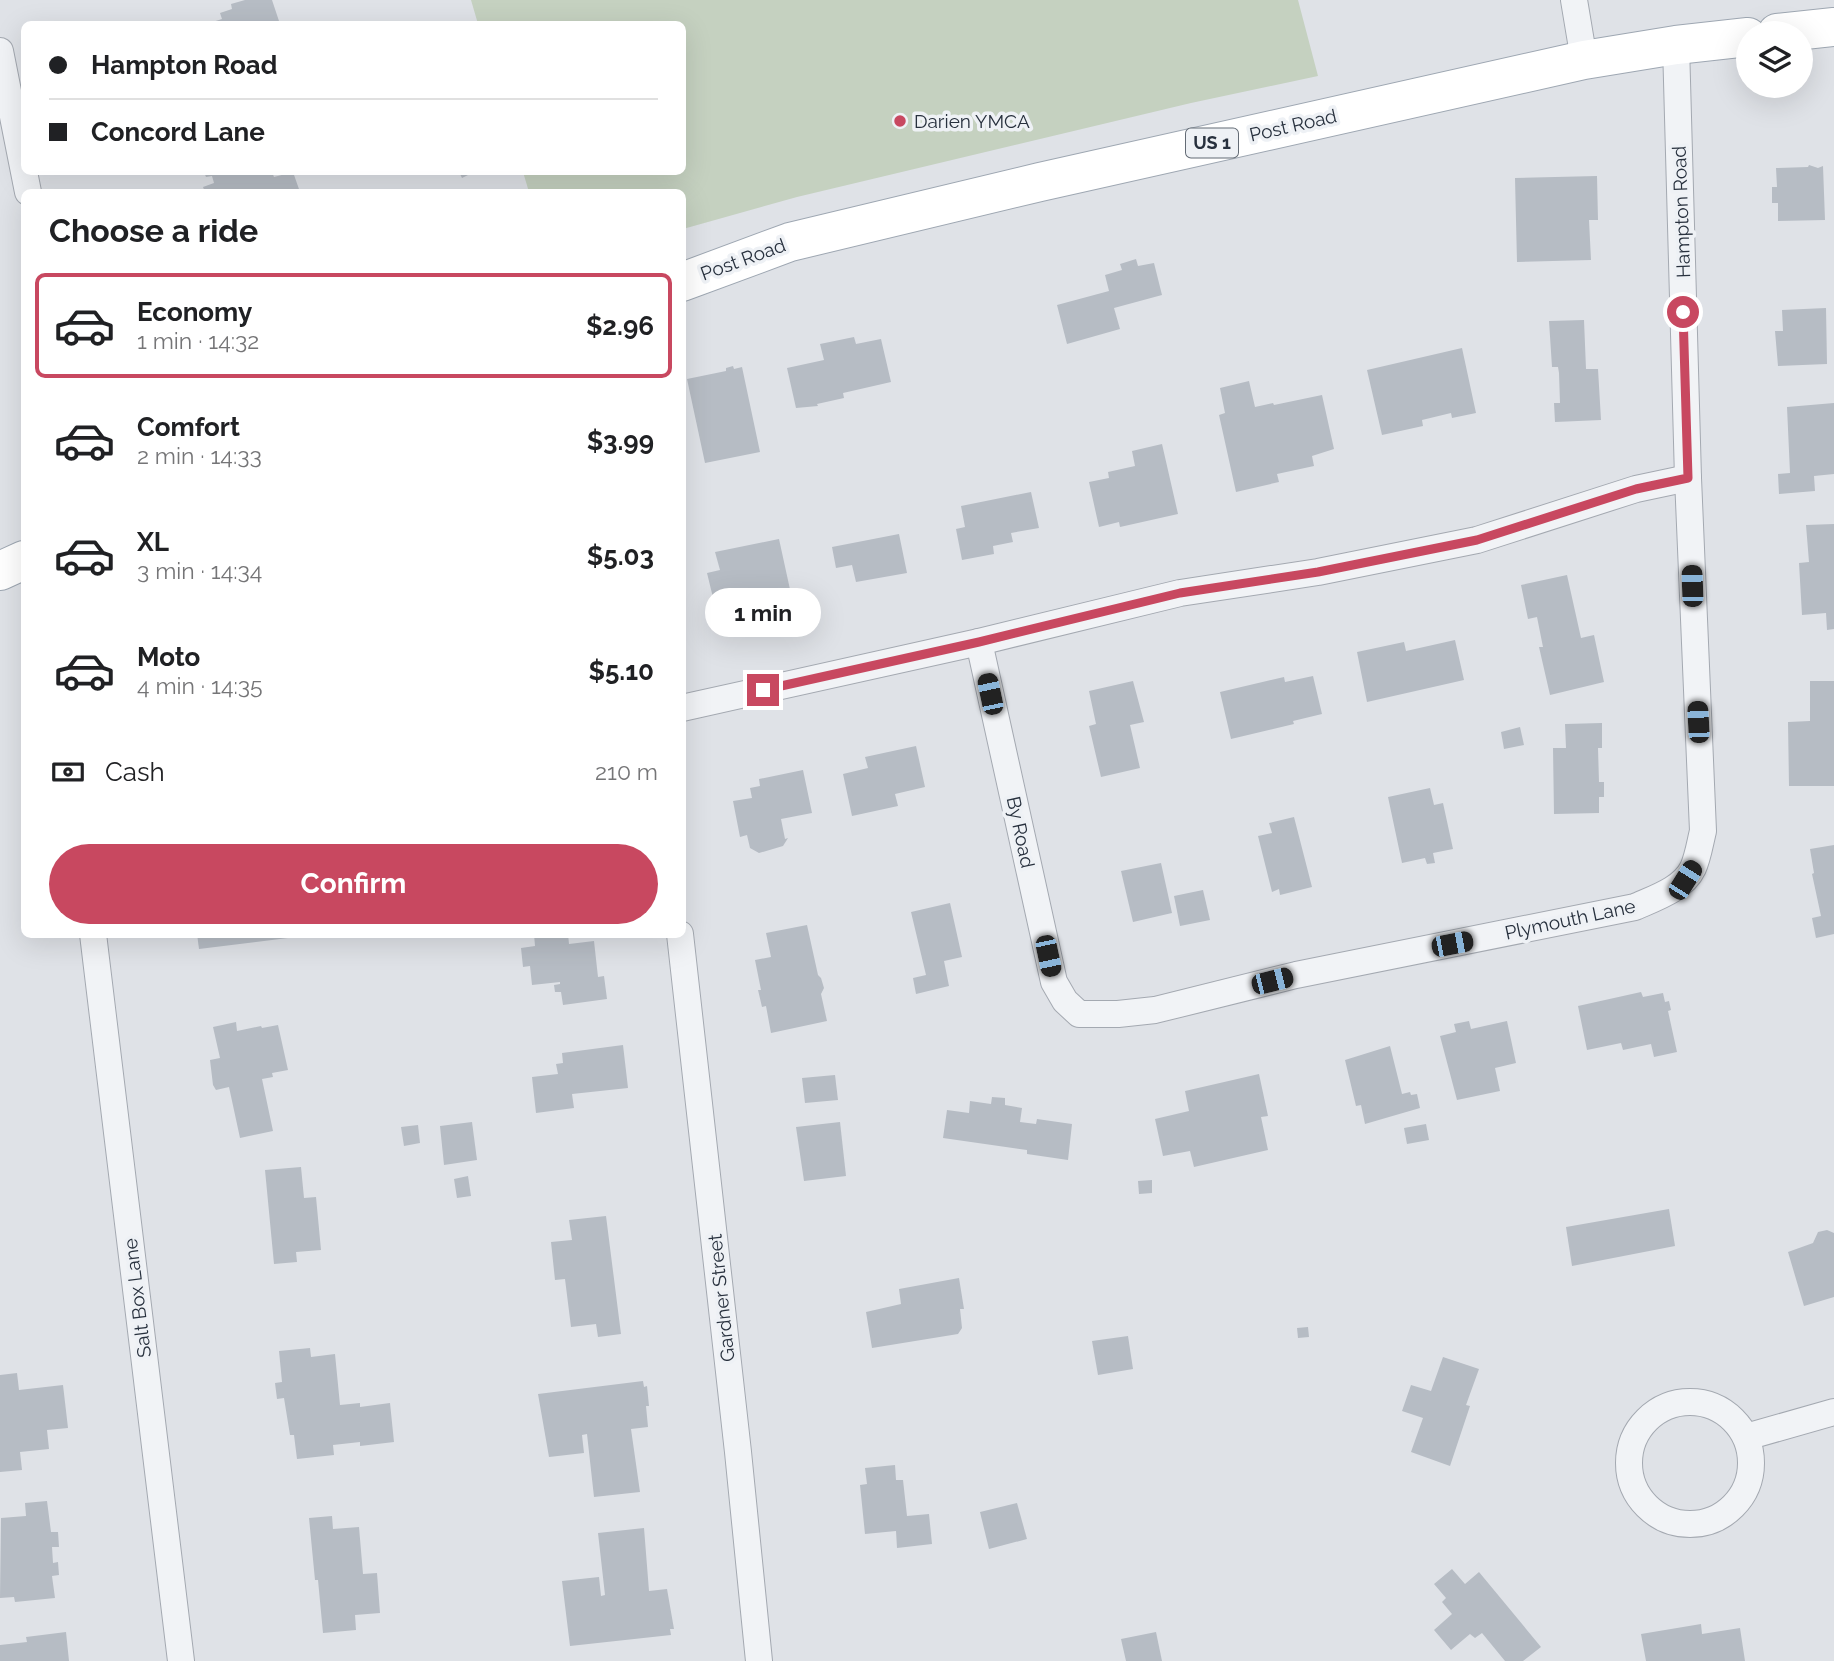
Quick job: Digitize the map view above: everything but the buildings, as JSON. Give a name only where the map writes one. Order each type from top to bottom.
[{"type":"main road","points":[[1813,29],[1834,27]]},
{"type":"main road","name":"Post Road","points":[[686,281],[790,242],[1053,179],[1584,60],[1736,38]]},
{"type":"main road","points":[[0,571],[21,561]]},
{"type":"street","points":[[1574,0],[1584,60]]},
{"type":"street","name":"Hampton Road","points":[[1676,45],[1688,478],[1703,831],[1694,867],[1685,880]]},
{"type":"street","points":[[0,51],[21,157]]},
{"type":"street","points":[[686,707],[979,642],[1180,593],[1318,572],[1477,540],[1636,489],[1688,478]]},
{"type":"street","name":"By Road","points":[[979,642],[1054,982],[1065,1001],[1079,1014]]},
{"type":"street","name":"Plymouth Lane","points":[[1079,1014],[1155,1010],[1296,975],[1634,907],[1664,894],[1685,880]]},
{"type":"street","name":"Salt Box Lane","points":[[93,938],[181,1661]]},
{"type":"street","name":"Gardner Street","points":[[680,938],[758,1661]]},
{"type":"street","points":[[1696,1401],[1716,1407],[1734,1419],[1746,1437],[1752,1457],[1750,1479],[1741,1498],[1716,1518],[1684,1524],[1664,1519],[1646,1506],[1634,1489],[1628,1468],[1630,1447],[1639,1427],[1655,1412],[1675,1403],[1696,1401]]},
{"type":"street","points":[[1746,1437],[1834,1412]]},
{"type":"green space","name":"Darien YMCA","points":[[471,0],[1298,0],[1318,76],[1191,103],[797,197],[686,228],[686,189],[528,189],[524,175],[686,175],[686,21],[477,21]]},
{"type":"place","name":"Darien YMCA","points":[[900,121]]},
{"type":"route","points":[[763,690],[979,642],[1180,593],[1318,572],[1477,540],[1636,489],[1688,478],[1683,312]]}]
